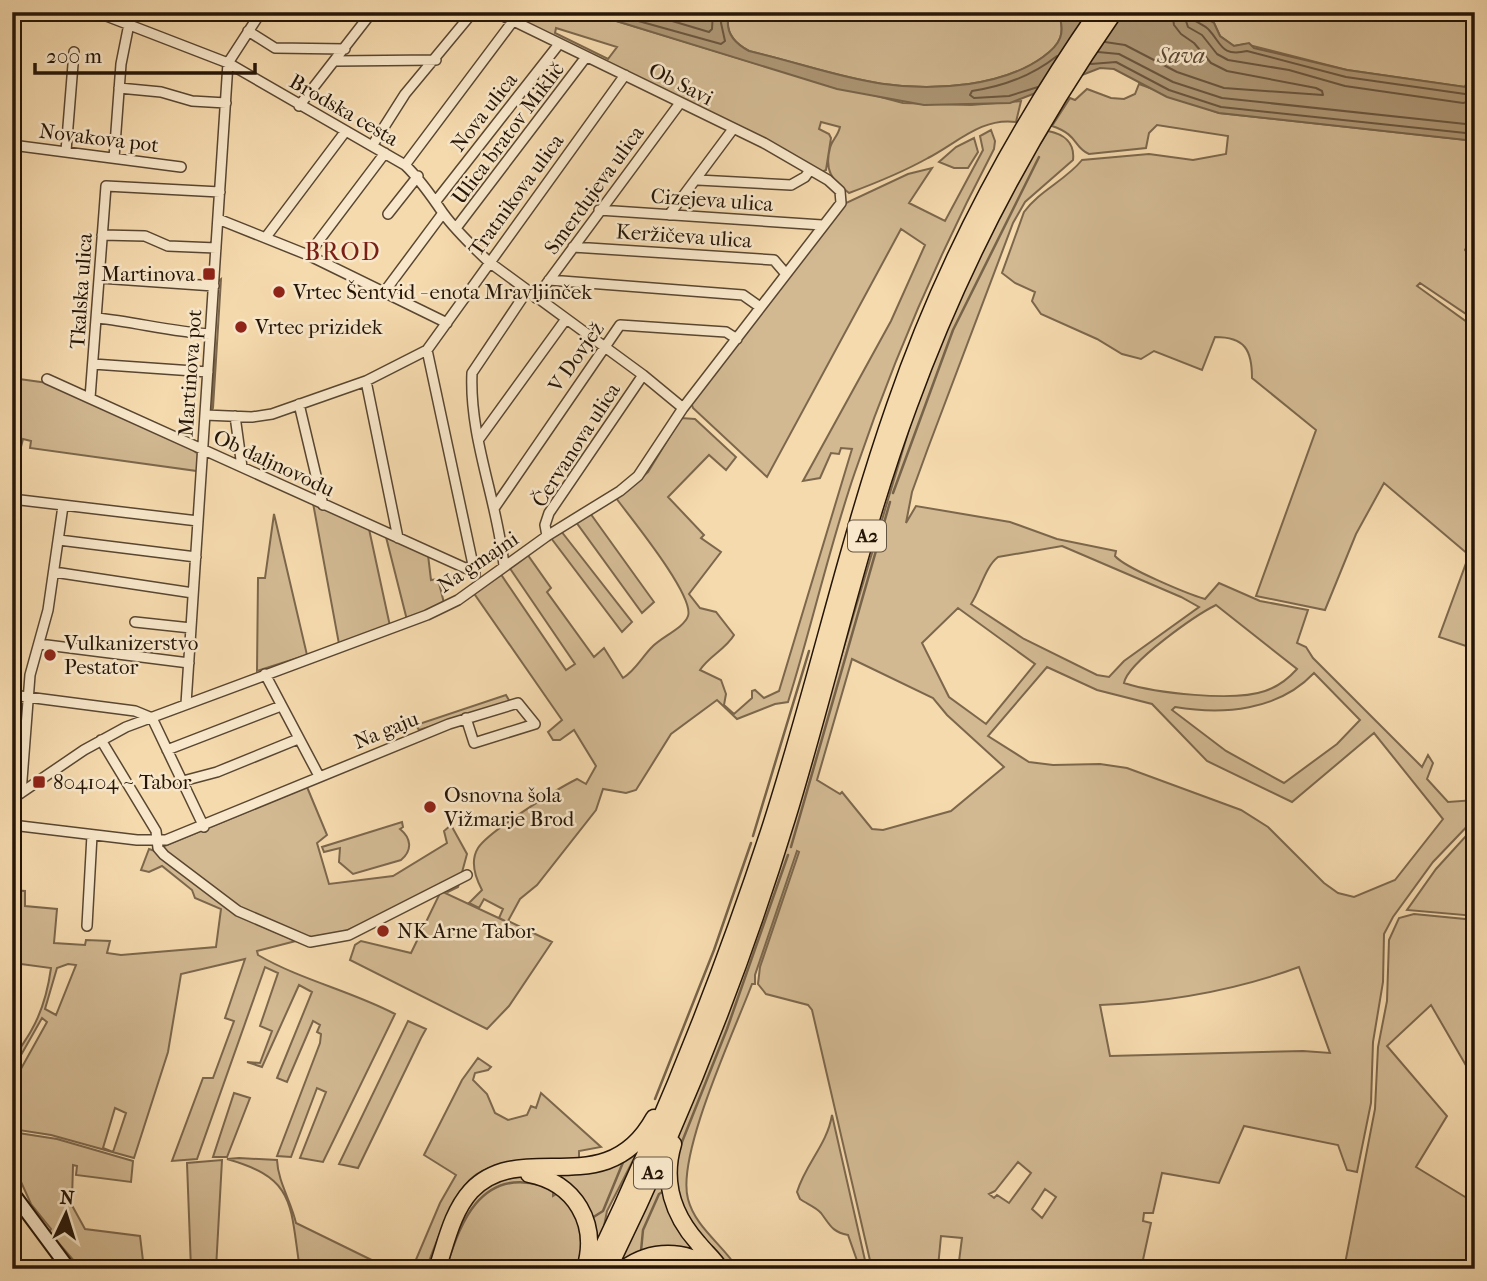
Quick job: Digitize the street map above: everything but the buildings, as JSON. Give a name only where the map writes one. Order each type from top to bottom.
[{"type":"highway","name":"A2","points":[[593,1269],[675,1087],[730,945],[769,831],[860,513],[896,402],[943,285],[1098,12]]},
{"type":"highway","name":"A2","points":[[608,1269],[694,1075],[740,957],[786,819],[867,534],[908,407],[975,249],[1030,130],[1114,12]]},
{"type":"highway","points":[[694,1075],[687,1109],[671,1148],[669,1187],[683,1224],[720,1269]]},
{"type":"highway","points":[[437,1269],[454,1219],[465,1199],[480,1183],[502,1173],[528,1167],[586,1167],[610,1160],[643,1134],[675,1087]]},
{"type":"highway","points":[[502,1173],[542,1177],[570,1194],[581,1208],[589,1230],[585,1269]]},
{"type":"highway","points":[[624,1269],[645,1257],[672,1253],[698,1259],[712,1269]]},
{"type":"main road","points":[[12,1192],[69,1269]]},
{"type":"street","name":"Brodska cesta","points":[[96,12],[228,63],[405,165],[418,176],[443,213],[489,262],[643,375],[683,408]]},
{"type":"street","name":"Martinova pot","points":[[186,704],[228,63],[261,12]]},
{"type":"street","points":[[299,106],[372,12]]},
{"type":"street","points":[[372,146],[405,94],[436,60],[473,12]]},
{"type":"street","name":"Ob Savi","points":[[495,12],[733,129],[810,170],[833,184],[842,198]]},
{"type":"street","points":[[1458,12],[1475,16]]},
{"type":"street","points":[[405,165],[513,21]]},
{"type":"street","points":[[114,158],[119,88],[129,24]]},
{"type":"street","points":[[248,31],[275,48],[345,49]]},
{"type":"street","name":"Nova ulica","points":[[436,201],[559,44]]},
{"type":"street","points":[[66,151],[74,52]]},
{"type":"street","name":"Ulica bratov Miklič","points":[[456,228],[586,57]]},
{"type":"street","points":[[335,61],[436,60]]},
{"type":"street","name":"Tratnikova ulica","points":[[205,415],[272,414],[366,381],[427,350],[625,75]]},
{"type":"street","points":[[119,88],[161,92],[192,101],[226,103]]},
{"type":"street","name":"Smerdujeva ulica","points":[[536,298],[680,103]]},
{"type":"street","points":[[669,215],[698,180],[733,129]]},
{"type":"street","points":[[266,237],[345,132]]},
{"type":"street","name":"Novakova pot","points":[[12,145],[181,167]]},
{"type":"street","points":[[308,256],[385,153]]},
{"type":"street","points":[[698,180],[791,186],[805,177],[810,170]]},
{"type":"street","points":[[388,214],[418,176]]},
{"type":"street","name":"Tkalska ulica","points":[[90,398],[106,186],[220,192]]},
{"type":"street","name":"Na gmajni","points":[[12,799],[101,740],[186,704],[427,615],[458,600],[547,536],[620,491],[638,476],[683,408],[842,198]]},
{"type":"street","name":"Cizejeva ulica","points":[[600,210],[822,225]]},
{"type":"street","points":[[385,291],[443,213]]},
{"type":"street","points":[[218,219],[308,256],[447,323]]},
{"type":"street","points":[[102,235],[145,236],[167,246],[216,248]]},
{"type":"street","name":"Keržičeva ulica","points":[[573,247],[774,260],[786,274]]},
{"type":"street","points":[[100,278],[214,286]]},
{"type":"street","points":[[549,280],[743,295],[760,307]]},
{"type":"street","points":[[504,566],[495,507],[479,439],[471,373],[527,291]]},
{"type":"street","points":[[97,318],[134,321],[164,331],[210,334]]},
{"type":"street","points":[[479,439],[566,319]]},
{"type":"street","name":"V Dovjež","points":[[495,507],[620,325],[726,332],[737,339]]},
{"type":"street","points":[[427,350],[474,572],[479,584]]},
{"type":"street","points":[[93,364],[208,372]]},
{"type":"street","name":"Červanova ulica","points":[[547,536],[546,519],[643,375]]},
{"type":"street","name":"Ob daljnovodu","points":[[47,379],[474,572]]},
{"type":"street","points":[[366,381],[398,538]]},
{"type":"street","points":[[299,404],[323,505]]},
{"type":"street","points":[[235,416],[242,467]]},
{"type":"street","points":[[12,499],[198,521]]},
{"type":"street","points":[[21,793],[30,675],[54,572],[63,506]]},
{"type":"street","points":[[59,540],[196,557]]},
{"type":"street","points":[[54,572],[193,593]]},
{"type":"street","points":[[135,622],[191,628]]},
{"type":"street","points":[[39,644],[189,663]]},
{"type":"street","points":[[265,674],[319,776]]},
{"type":"street","points":[[12,695],[135,710],[152,718],[204,827]]},
{"type":"street","name":"Na gaju","points":[[12,825],[157,841],[204,827],[396,743],[466,718],[518,703],[535,724],[474,743],[466,718]]},
{"type":"street","points":[[167,750],[281,706]]},
{"type":"street","points":[[183,781],[217,772],[298,739]]},
{"type":"street","points":[[101,740],[156,831],[157,841],[164,855],[238,911],[310,942],[349,936],[467,875]]},
{"type":"street","points":[[87,926],[92,835]]},
{"type":"shaded area","points":[[505,12],[587,12],[764,66],[903,103],[971,105],[1021,101],[1016,122],[1004,121],[981,127],[909,168],[849,193],[831,174],[828,157],[826,170],[822,172]],"holes":[[[556,28],[617,47],[608,59],[555,33]],[[821,122],[840,127],[828,154],[831,138],[819,129]]]},
{"type":"shaded area","points":[[730,12],[1058,12],[1062,32],[1058,43],[1049,52],[1035,63],[1008,75],[969,84],[910,87],[857,79],[749,51],[731,36],[728,25]]},
{"type":"shaded area","points":[[1195,12],[1433,12],[1475,18],[1475,73],[1470,74],[1465,87],[1347,70],[1245,44],[1234,46],[1220,36],[1214,23]]},
{"type":"shaded area","points":[[1139,84],[1219,113],[1475,141],[1475,248],[1469,243],[1465,250],[1475,262],[1475,320],[1420,283],[1417,286],[1467,322],[1475,324],[1475,649],[1439,637],[1469,555],[1384,483],[1356,534],[1325,610],[1256,596],[1316,430],[1252,378],[1248,353],[1245,347],[1233,339],[1215,337],[1202,370],[1154,351],[1141,359],[1122,354],[1097,339],[1041,314],[1032,301],[1035,292],[1015,283],[1002,273],[1024,212],[1082,160],[1149,154],[1193,160],[1226,154],[1228,136],[1157,125],[1149,133],[1146,148],[1089,154],[1067,133],[1052,126],[1070,98],[1075,100],[1087,89],[1111,98],[1124,99],[1135,94]]},
{"type":"shaded area","points":[[991,130],[995,141],[994,149],[918,308],[855,472],[788,702],[775,704],[737,719],[717,700],[671,734],[636,790],[626,793],[603,789],[596,810],[537,885],[520,899],[508,921],[552,942],[509,1006],[487,1029],[350,960],[355,945],[361,941],[411,953],[441,891],[505,921],[499,918],[503,909],[484,899],[479,908],[469,903],[482,890],[474,869],[478,848],[509,821],[555,792],[577,779],[586,784],[596,766],[574,730],[560,740],[553,740],[548,732],[562,720],[473,592],[500,573],[566,670],[575,664],[509,567],[527,554],[551,588],[547,592],[594,657],[604,648],[623,678],[627,675],[656,643],[682,624],[688,616],[682,592],[672,575],[616,498],[648,472],[681,418],[695,419],[736,457],[726,470],[709,455],[668,497],[704,535],[701,538],[721,552],[689,594],[700,608],[716,612],[734,635],[700,670],[721,680],[726,694],[724,705],[734,714],[752,698],[752,691],[755,690],[764,698],[779,691],[852,449],[841,448],[839,454],[831,453],[820,478],[803,481],[891,321],[925,245],[901,229],[767,477],[693,408],[691,402],[846,203],[908,174],[932,168],[909,203],[945,221],[983,150],[980,136]]},
{"type":"shaded area","points":[[1048,131],[1067,140],[1072,149],[1073,160],[1025,202],[1013,223],[912,492],[906,523],[916,506],[1010,522],[1057,539],[1116,551],[1115,556],[1131,567],[1205,599],[1219,583],[1260,601],[1308,610],[1297,643],[1306,647],[1313,658],[1422,767],[1428,755],[1433,763],[1427,779],[1448,802],[1475,800],[1475,818],[1433,862],[1393,917],[1384,934],[1383,982],[1373,1042],[1371,1103],[1357,1172],[1347,1170],[1338,1145],[1244,1126],[1219,1183],[1162,1173],[1153,1213],[1144,1213],[1143,1221],[1151,1223],[1141,1269],[958,1269],[962,1238],[941,1236],[938,1267],[949,1269],[872,1269],[812,1010],[808,1005],[766,994],[758,984],[760,967],[799,852],[797,851],[755,975],[755,984],[752,984],[709,1093],[690,1154],[688,1199],[703,1227],[738,1269],[727,1269],[694,1233],[674,1191],[677,1138],[726,1017],[773,884],[916,406],[955,308],[1011,191]],"holes":[[[1062,546],[1199,607],[1124,661],[1109,677],[1097,675],[1024,639],[971,604],[998,557]],[[1216,605],[1297,669],[1269,689],[1234,696],[1174,693],[1124,683],[1137,663],[1194,618]],[[958,608],[1035,664],[986,724],[949,697],[922,643]],[[852,659],[933,698],[947,715],[1004,767],[951,811],[883,830],[872,829],[842,792],[840,794],[817,780]],[[1047,667],[1097,690],[1152,704],[1207,761],[1292,802],[1374,733],[1443,819],[1395,880],[1354,897],[1338,893],[1324,883],[1268,827],[1241,810],[1127,768],[1100,764],[1053,765],[1029,762],[988,736]],[[1314,673],[1360,720],[1337,744],[1284,783],[1226,751],[1172,710],[1175,707],[1231,710],[1267,703],[1300,686]],[[1299,967],[1330,1053],[1303,1051],[1110,1056],[1100,1005],[1176,998],[1250,983]],[[1018,1162],[1031,1173],[1009,1203],[997,1195],[994,1198],[989,1194],[995,1191]],[[1045,1189],[1056,1197],[1042,1218],[1032,1209]]]},
{"type":"shaded area","points":[[974,138],[978,152],[968,168],[954,168],[939,162],[956,147]]},
{"type":"shaded area","points":[[221,279],[213,408],[212,410],[217,282]]},
{"type":"shaded area","points":[[12,378],[48,383],[188,446],[198,454],[197,471],[30,448],[31,441],[23,439],[21,447],[12,446]]},
{"type":"shaded area","points":[[313,503],[369,529],[390,626],[339,644]]},
{"type":"shaded area","points":[[590,513],[654,602],[642,613],[576,522]]},
{"type":"shaded area","points":[[274,514],[307,655],[257,671],[258,578],[265,578]]},
{"type":"shaded area","points":[[561,531],[632,622],[622,632],[551,538]]},
{"type":"shaded area","points":[[386,537],[428,555],[431,580],[438,579],[444,603],[407,620]]},
{"type":"shaded area","points":[[506,695],[510,702],[419,730],[416,725]]},
{"type":"shaded area","points":[[307,787],[327,835],[317,843],[329,884],[393,876],[447,843],[444,831],[451,825],[467,854],[458,887],[448,892],[439,888],[346,931],[310,939],[240,910],[168,856],[162,847]]},
{"type":"shaded area","points":[[402,822],[403,827],[400,829],[406,836],[409,848],[401,860],[353,874],[339,862],[340,848],[324,852],[322,847]]},
{"type":"shaded area","points":[[1475,826],[1475,916],[1407,910],[1436,869]]},
{"type":"shaded area","points":[[149,849],[158,852],[248,920],[296,941],[257,951],[258,955],[291,972],[395,1014],[323,1162],[300,1158],[326,1092],[317,1088],[291,1157],[277,1156],[320,1043],[321,1034],[317,1032],[320,1025],[313,1021],[287,1082],[277,1078],[312,992],[299,985],[262,1067],[247,1062],[260,1063],[272,1031],[260,1026],[278,973],[265,967],[197,1159],[172,1161],[203,1078],[213,1078],[234,1021],[225,1018],[245,959],[181,974],[168,1052],[134,1158],[51,1135],[12,1129],[12,1085],[47,1022],[42,1018],[12,1071],[13,1066],[16,1055],[38,1016],[51,968],[21,964],[12,966],[12,890],[25,891],[25,906],[57,909],[54,943],[85,945],[86,940],[110,941],[107,953],[121,955],[216,947],[221,909],[195,898],[192,890],[162,866],[149,872],[141,870]],"holes":[[[68,964],[76,965],[56,1015],[45,1009],[57,968]],[[115,1108],[126,1113],[113,1152],[103,1148]]]},
{"type":"shaded area","points":[[1414,914],[1475,920],[1475,1081],[1431,1005],[1387,1046],[1447,1116],[1416,1167],[1475,1203],[1475,1269],[1344,1269],[1375,1109],[1378,1047],[1387,1001],[1389,940],[1399,918]]},
{"type":"shaded area","points":[[408,1021],[426,1029],[358,1168],[339,1164]]},
{"type":"shaded area","points":[[478,1058],[491,1067],[475,1073],[473,1080],[487,1094],[495,1113],[508,1120],[527,1115],[531,1106],[536,1108],[541,1093],[601,1147],[579,1151],[579,1161],[513,1163],[491,1167],[475,1176],[462,1189],[451,1208],[426,1269],[412,1269],[440,1203],[456,1175],[424,1155],[462,1080]]},
{"type":"shaded area","points":[[234,1093],[250,1098],[227,1157],[213,1157]]},
{"type":"shaded area","points":[[832,1115],[867,1269],[860,1269],[848,1235],[835,1230],[819,1211],[800,1199],[797,1192],[826,1136]]},
{"type":"shaded area","points":[[12,1132],[57,1139],[133,1161],[131,1182],[76,1175],[77,1166],[73,1165],[72,1200],[69,1200],[85,1229],[140,1236],[144,1269],[120,1269],[116,1266],[113,1269],[81,1269],[49,1232],[51,1229],[31,1204],[12,1162]]},
{"type":"shaded area","points":[[643,1141],[607,1211],[603,1231],[593,1249],[593,1230],[550,1175]]},
{"type":"shaded area","points":[[227,1159],[277,1160],[296,1223],[390,1269],[354,1261],[352,1269],[326,1269],[299,1263],[290,1208],[285,1195],[277,1184],[265,1175]]},
{"type":"shaded area","points":[[222,1160],[216,1269],[191,1269],[187,1163]]},
{"type":"shaded area","points":[[662,1171],[698,1256],[617,1269]]},
{"type":"shaded area","points":[[532,1177],[553,1186],[553,1196],[558,1193],[580,1213],[582,1269],[443,1269],[462,1218],[481,1192],[494,1183],[511,1178]]},
{"type":"water","name":"Sava","points":[[587,12],[730,12],[728,25],[731,36],[749,51],[883,84],[938,87],[989,80],[1017,72],[1035,63],[1058,43],[1062,26],[1058,12],[1195,12],[1214,23],[1220,36],[1234,46],[1249,43],[1254,48],[1347,70],[1465,87],[1470,74],[1475,73],[1475,141],[1219,113],[1167,97],[1114,69],[1100,68],[1010,103],[924,105],[837,89]]},
{"type":"waterway","points":[[893,493],[953,330],[1039,157]]},
{"type":"waterway","points":[[791,847],[890,502]]},
{"type":"waterway","points":[[753,836],[809,651]]},
{"type":"waterway","points":[[655,1099],[714,950],[751,843]]},
{"type":"waterway","points":[[680,1147],[727,1029],[788,855]]},
{"type":"waterway","points":[[592,1218],[603,1211],[624,1160]]},
{"type":"waterway","points":[[446,1269],[466,1218],[488,1192],[502,1185],[520,1182],[540,1185]]},
{"type":"waterway","points":[[641,1251],[643,1230],[659,1194],[664,1191]]},
{"type":"waterway","points":[[643,1269],[657,1263]]},
{"type":"place","name":"Martinova","points":[[209,274]]},
{"type":"place","name":"Vrtec Šentvid - enota Mravljinček","points":[[279,292]]},
{"type":"place","name":"Vrtec prizidek","points":[[241,327]]},
{"type":"place","name":"Vulkanizerstvo Pestator","points":[[50,655]]},
{"type":"place","name":"804104 ~ Tabor","points":[[39,782]]},
{"type":"place","name":"Osnovna šola Vižmarje Brod","points":[[430,807]]},
{"type":"place","name":"NK Arne Tabor","points":[[383,931]]},
{"type":"district","name":"BROD","points":[[343,252]]}]
